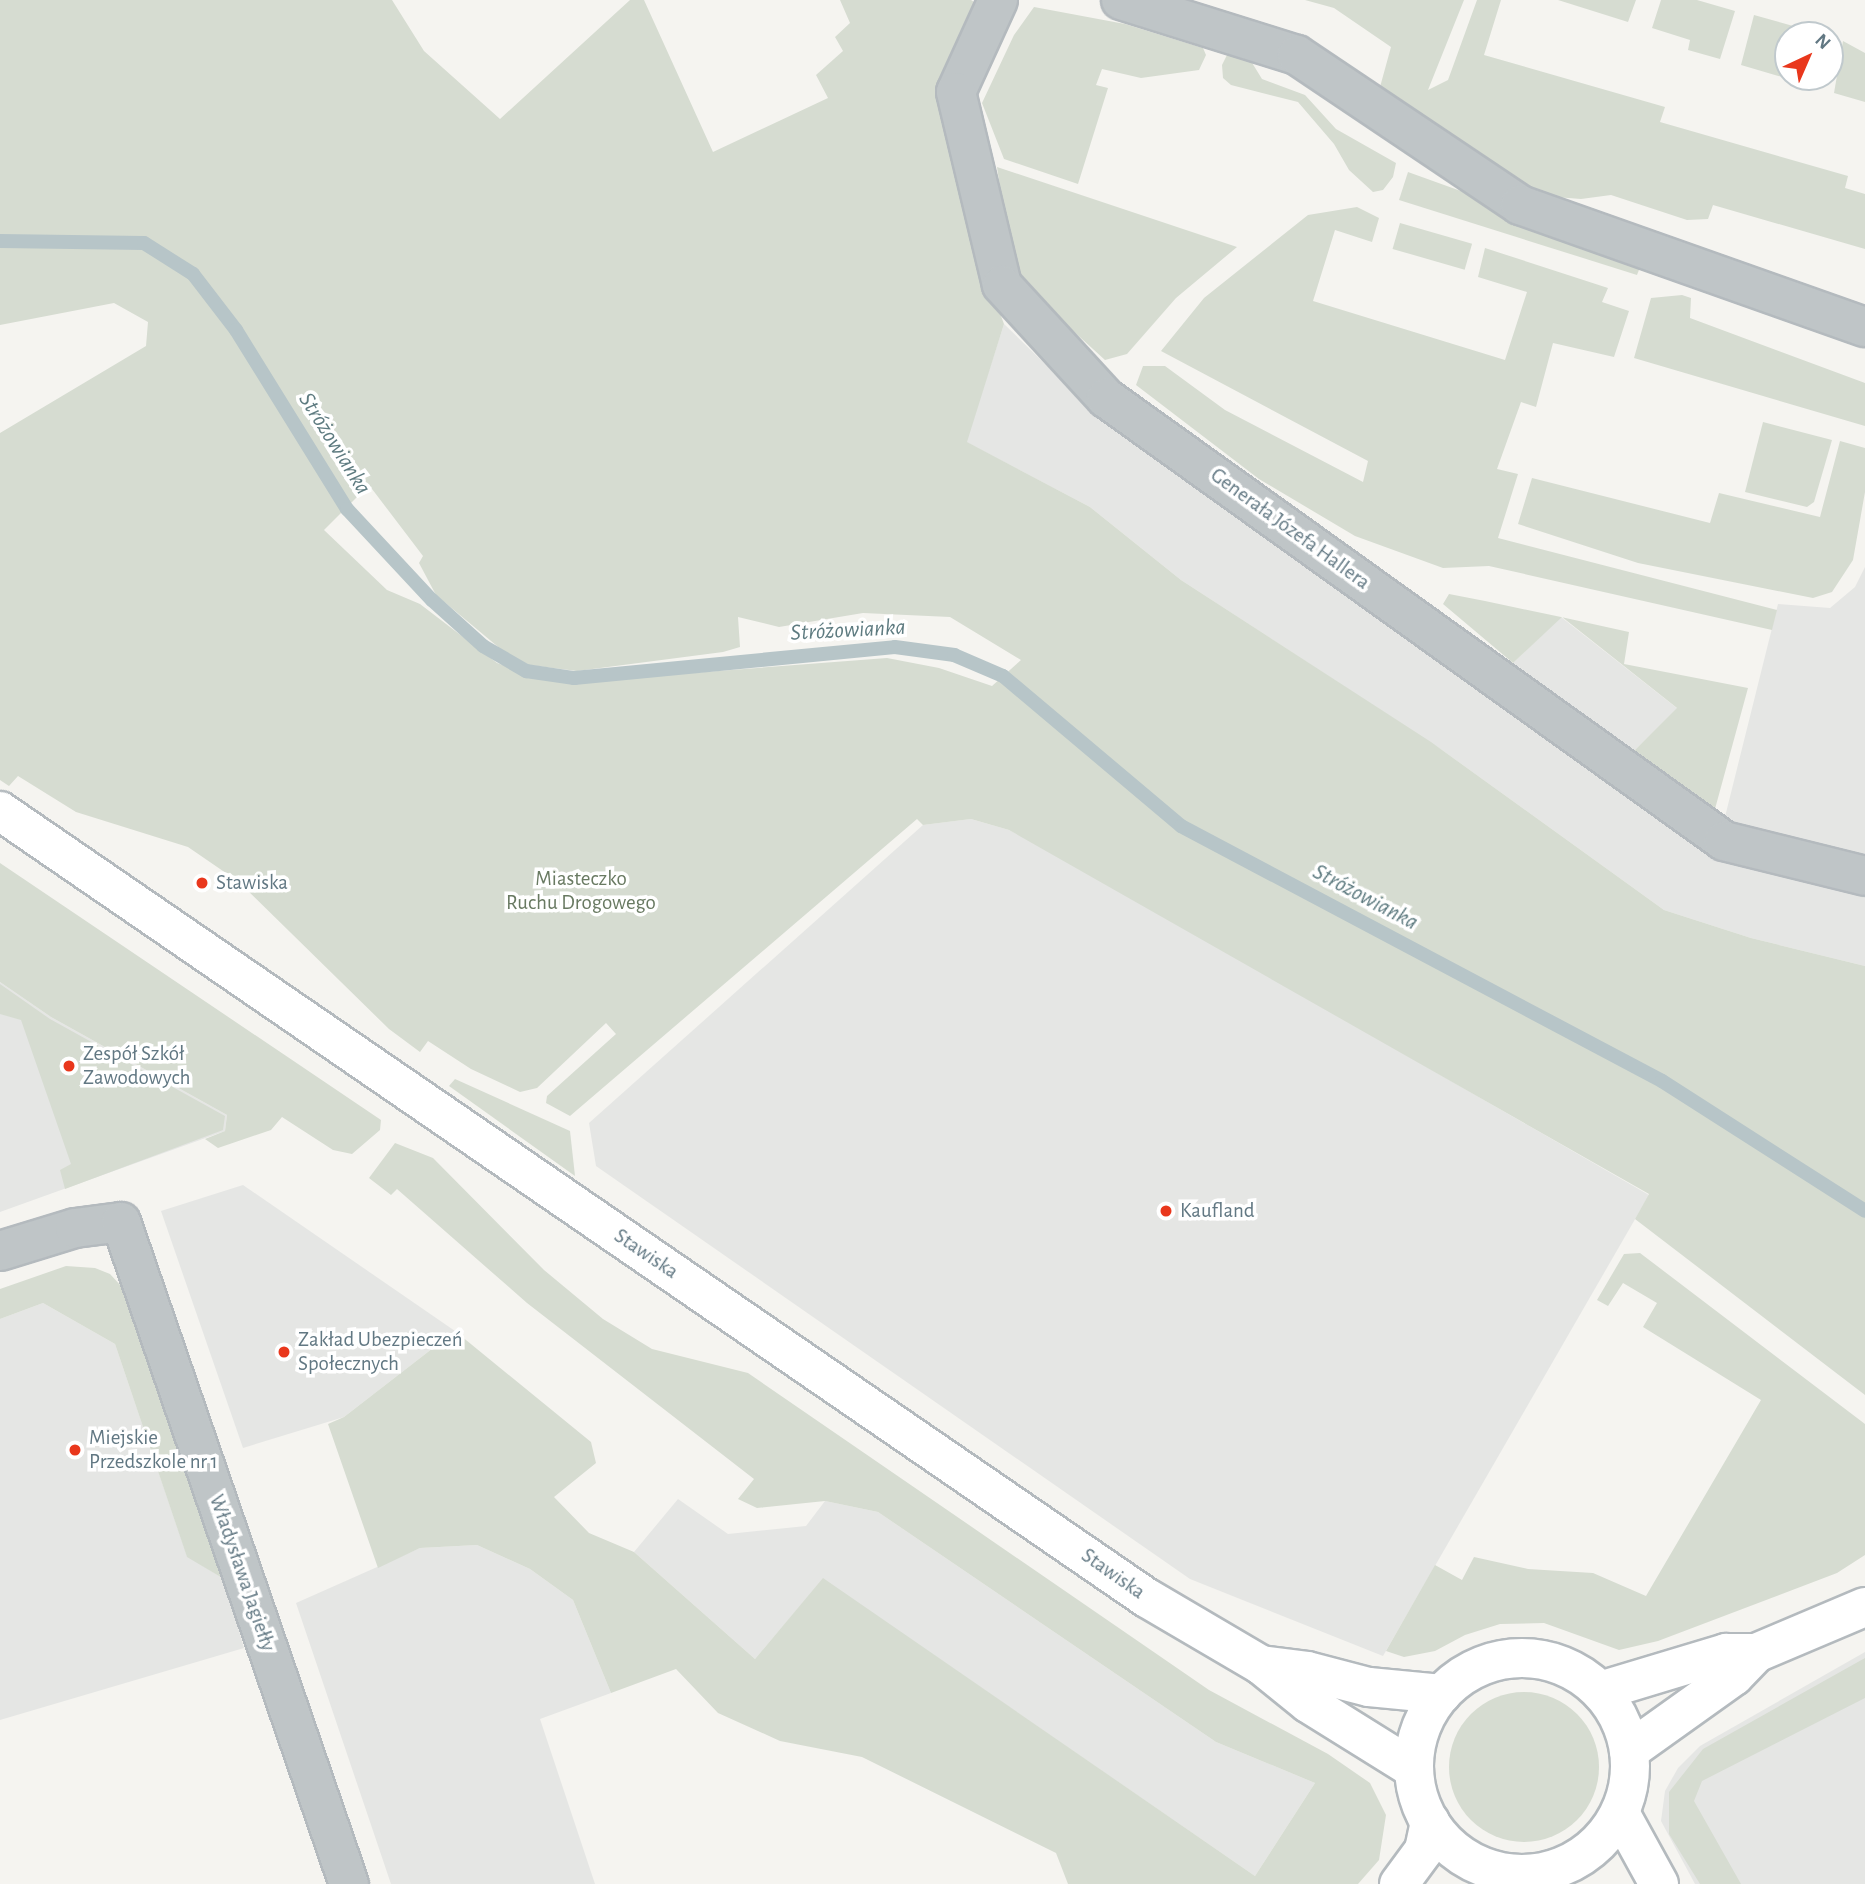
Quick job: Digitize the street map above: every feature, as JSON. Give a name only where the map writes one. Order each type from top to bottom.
[{"type":"main road","name":"Stawiska","points":[[0,811],[1147,1598],[1261,1665],[1307,1703],[1414,1769]]},
{"type":"main road","points":[[1600,1691],[1726,1653],[1756,1653],[1865,1607]]},
{"type":"main road","points":[[1629,1751],[1734,1676],[1756,1653]]},
{"type":"main road","points":[[1528,1658],[1574,1672],[1600,1691],[1616,1713],[1629,1751],[1628,1789],[1620,1813],[1573,1875],[1479,1876],[1430,1822],[1419,1797],[1414,1769],[1421,1729],[1442,1694],[1481,1667],[1528,1658]]},
{"type":"main road","name":"Stawiska","points":[[1261,1665],[1307,1671],[1369,1686],[1442,1694]]},
{"type":"main road","points":[[1620,1813],[1659,1884]]},
{"type":"main road","points":[[1399,1884],[1424,1850],[1430,1822]]},
{"type":"street","name":"Generała Józefa Hallera","points":[[998,0],[956,92],[1002,285],[1107,398],[1724,841],[1865,876]]},
{"type":"street","points":[[1121,0],[1297,55],[1520,205],[1865,327]]},
{"type":"street","name":"Władysława Jagiełły","points":[[0,1251],[75,1228],[121,1222],[349,1884]]},
{"type":"shaded area","points":[[1004,324],[1107,424],[1715,857],[1778,604],[1830,608],[1855,587],[1865,567],[1865,966],[1751,938],[1664,910],[1442,750],[1181,580],[1090,507],[966,442]]},
{"type":"shaded area","points":[[1561,617],[1678,709],[1634,751],[1513,663]]},
{"type":"shaded area","points":[[971,819],[1009,830],[1052,851],[1649,1195],[1383,1656],[1190,1579],[596,1166],[589,1123],[923,825]]},
{"type":"shaded area","name":"Zespół Szkół Zawodowych","points":[[0,982],[51,1017],[227,1115],[225,1131],[0,1212]]},
{"type":"shaded area","name":"Zakład Ubezpieczeń Społecznych","points":[[243,1185],[455,1331],[344,1417],[243,1448],[161,1211]]},
{"type":"shaded area","name":"Miejskie Przedszkole nr 1","points":[[43,1303],[115,1344],[187,1556],[224,1579],[244,1648],[0,1720],[0,1319]]},
{"type":"shaded area","points":[[678,1499],[728,1534],[806,1526],[825,1501],[878,1512],[1216,1742],[1315,1783],[1255,1876],[823,1579],[755,1659],[634,1552]]},
{"type":"shaded area","points":[[477,1545],[530,1569],[573,1600],[611,1693],[540,1719],[595,1884],[391,1884],[296,1603],[420,1548]]},
{"type":"shaded area","points":[[1865,1652],[1865,1884],[1695,1884],[1661,1821],[1665,1791],[1678,1768],[1700,1746]]},
{"type":"green space","name":"Miasteczko Ruchu Drogowego","points":[[0,0],[392,0],[424,51],[500,119],[630,0],[644,0],[713,152],[828,98],[816,75],[843,51],[835,37],[850,23],[840,0],[971,0],[980,6],[941,96],[976,249],[1004,324],[967,442],[1090,507],[1181,580],[1431,742],[1664,910],[1751,938],[1865,966],[1865,1395],[1635,1219],[1649,1194],[1009,830],[971,819],[923,825],[917,819],[570,1116],[546,1103],[547,1096],[616,1034],[606,1023],[537,1088],[520,1092],[471,1069],[428,1041],[420,1052],[389,1029],[239,882],[188,847],[76,812],[18,776],[9,786],[0,780],[0,433],[146,346],[148,322],[114,303],[0,325]],"holes":[[[369,485],[423,556],[419,563],[436,595],[503,651],[529,665],[577,671],[723,652],[740,647],[738,617],[779,627],[863,613],[950,617],[1021,660],[992,686],[939,668],[887,658],[574,682],[524,673],[497,663],[420,604],[387,590],[324,530]]]},
{"type":"green space","points":[[1305,0],[1464,0],[1428,90],[1448,80],[1477,0],[1501,0],[1484,55],[1665,107],[1660,122],[1848,176],[1845,188],[1865,194],[1865,249],[1713,205],[1708,219],[1687,220],[1611,195],[1581,199],[1518,194],[1380,87],[1391,47],[1334,8]]},
{"type":"green space","points":[[1558,0],[1636,0],[1628,22]]},
{"type":"green space","points":[[1661,0],[1697,0],[1735,11],[1720,59],[1688,50],[1690,40],[1652,28]]},
{"type":"green space","points":[[1034,7],[1125,24],[1203,48],[1206,55],[1199,70],[1141,78],[1102,69],[1096,85],[1108,88],[1078,184],[1004,159],[982,103],[1014,35]]},
{"type":"green space","points":[[1754,15],[1775,21],[1774,75],[1741,65]]},
{"type":"green space","points":[[1844,42],[1865,53],[1865,102],[1834,93],[1844,91]]},
{"type":"green space","points":[[1230,49],[1246,53],[1262,79],[1305,95],[1336,129],[1396,163],[1393,177],[1383,190],[1373,192],[1349,170],[1334,144],[1298,102],[1231,85],[1223,78],[1222,65]]},
{"type":"green space","points":[[997,167],[1237,247],[1176,298],[1127,354],[1105,360],[1013,276]]},
{"type":"green space","points":[[1408,172],[1644,257],[1637,275],[1399,200]]},
{"type":"green space","points":[[1357,207],[1379,218],[1372,242],[1335,230],[1313,301],[1505,360],[1527,292],[1478,277],[1485,248],[1608,288],[1602,302],[1629,311],[1614,357],[1553,343],[1536,407],[1521,402],[1497,469],[1518,474],[1498,538],[1777,610],[1772,630],[1489,566],[1443,568],[1355,536],[1259,479],[1136,385],[1143,366],[1165,366],[1225,410],[1363,482],[1368,461],[1161,351],[1204,298],[1308,215]]},
{"type":"green space","points":[[1400,223],[1472,244],[1465,270],[1393,249]]},
{"type":"green space","points":[[1682,295],[1691,298],[1690,318],[1865,383],[1865,426],[1634,358],[1651,298]]},
{"type":"green space","points":[[1763,422],[1832,440],[1814,502],[1807,507],[1745,492]]},
{"type":"green space","points":[[1840,441],[1865,448],[1865,492],[1853,560],[1832,592],[1813,598],[1638,563],[1518,524],[1532,478],[1710,523],[1719,493],[1820,517]]},
{"type":"green space","points":[[1449,594],[1562,617],[1513,663],[1443,604]]},
{"type":"green space","points":[[1562,617],[1629,632],[1624,664],[1748,688],[1715,809],[1634,751],[1677,708]]},
{"type":"green space","points":[[0,863],[381,1120],[380,1130],[352,1154],[333,1150],[282,1117],[271,1130],[218,1148],[205,1139],[225,1131],[227,1115],[51,1017],[0,982]]},
{"type":"green space","name":"Zespół Szkół Zawodowych","points":[[0,984],[50,1019],[225,1116],[223,1130],[65,1189],[60,1170],[71,1164],[21,1020],[0,1014]]},
{"type":"green space","points":[[455,1079],[570,1131],[575,1176],[449,1086]]},
{"type":"green space","points":[[395,1143],[433,1158],[544,1270],[603,1319],[652,1349],[748,1373],[1209,1690],[1328,1754],[1370,1783],[1386,1815],[1379,1860],[1358,1884],[1068,1884],[1056,1853],[862,1757],[780,1741],[718,1713],[676,1669],[611,1693],[573,1600],[530,1569],[477,1545],[420,1548],[378,1568],[328,1424],[344,1417],[455,1331],[591,1442],[596,1463],[554,1497],[589,1533],[634,1552],[755,1659],[823,1578],[1255,1876],[1315,1783],[1216,1742],[878,1512],[825,1501],[757,1508],[738,1499],[754,1479],[527,1303],[397,1189],[391,1195],[369,1178]]},
{"type":"green space","points":[[1640,1253],[1865,1424],[1865,1555],[1837,1573],[1658,1641],[1619,1650],[1544,1623],[1500,1624],[1465,1635],[1435,1651],[1404,1657],[1386,1651],[1435,1565],[1462,1580],[1474,1557],[1528,1569],[1593,1573],[1646,1596],[1761,1400],[1643,1327],[1657,1303],[1623,1283],[1608,1306],[1597,1300],[1624,1254]]},
{"type":"green space","points":[[66,1266],[95,1268],[110,1274],[122,1287],[224,1579],[187,1557],[115,1344],[43,1303],[0,1319],[0,1289]]},
{"type":"green space","points":[[1865,1658],[1865,1698],[1702,1781],[1694,1801],[1741,1884],[1700,1884],[1669,1834],[1669,1792],[1703,1749]]},
{"type":"green space","points":[[1524,1692],[1553,1697],[1577,1714],[1594,1738],[1599,1767],[1594,1796],[1577,1820],[1553,1837],[1524,1842],[1495,1837],[1471,1820],[1454,1796],[1449,1767],[1454,1738],[1471,1714],[1495,1697]]},
{"type":"waterway","name":"Stróżowianka","points":[[0,241],[144,243],[193,274],[236,330],[347,509],[432,600],[483,646],[526,671],[574,678],[895,647],[954,655],[1003,676],[1181,826],[1662,1081],[1865,1211]]},
{"type":"place","name":"Stawiska","points":[[202,883]]},
{"type":"place","name":"Zespół Szkół Zawodowych","points":[[69,1066]]},
{"type":"place","name":"Kaufland","points":[[1166,1211]]},
{"type":"place","name":"Zakład Ubezpieczeń Społecznych","points":[[284,1352]]},
{"type":"place","name":"Miejskie Przedszkole nr 1","points":[[75,1450]]}]
